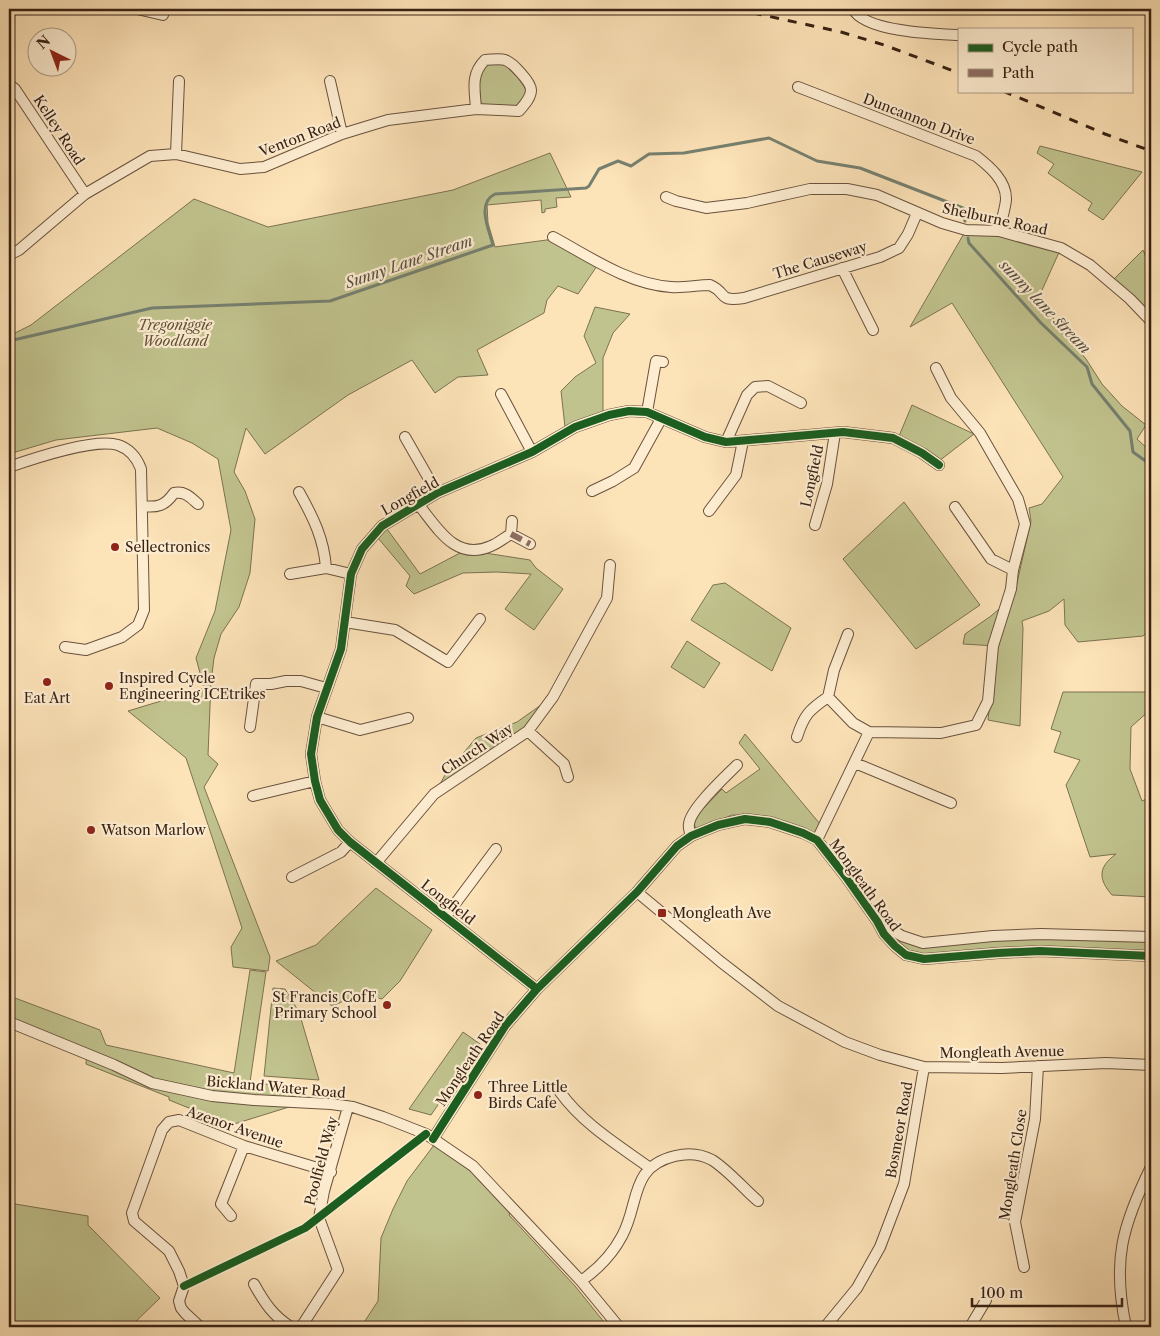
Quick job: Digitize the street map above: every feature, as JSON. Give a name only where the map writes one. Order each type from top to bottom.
[{"type":"street","points":[[137,9],[164,15]]},
{"type":"street","points":[[853,9],[862,19],[904,32],[958,35]]},
{"type":"street","name":"Venton Road","points":[[9,255],[19,250],[85,194],[150,156],[176,154],[240,170],[264,167],[342,134],[388,120],[476,109],[519,111],[529,98],[531,89],[527,81],[512,64],[504,59],[485,60],[478,66],[474,75],[476,109]]},
{"type":"street","points":[[176,154],[180,81]]},
{"type":"street","points":[[330,81],[342,134]]},
{"type":"street","name":"Kelley Road","points":[[9,84],[16,89],[85,194]]},
{"type":"street","name":"Duncannon Drive","points":[[798,87],[976,156],[990,167],[1003,185],[1006,199],[999,231]]},
{"type":"street","name":"Shelburne Road","points":[[666,197],[676,202],[706,208],[747,203],[810,189],[847,189],[878,195],[942,223],[966,230],[999,231],[1061,248],[1090,265],[1130,299],[1151,321]]},
{"type":"street","name":"The Causeway","points":[[554,237],[612,270],[645,282],[670,287],[703,285],[714,287],[722,296],[730,300],[744,298],[880,257],[899,248],[908,234],[917,212]]},
{"type":"street","points":[[842,268],[873,330]]},
{"type":"street","points":[[647,412],[656,361],[663,362]]},
{"type":"street","points":[[828,697],[853,723],[869,732],[941,733],[976,725],[988,701],[993,646],[1011,590],[1013,570],[1025,524],[1018,499],[980,432],[951,398],[936,368]]},
{"type":"street","points":[[726,442],[747,394],[755,387],[768,386],[800,403]]},
{"type":"street","points":[[501,394],[532,452]]},
{"type":"street","name":"Longfield","points":[[537,989],[350,842],[338,830],[320,800],[314,781],[311,754],[317,717],[341,649],[351,574],[362,549],[382,526],[437,493],[532,452],[575,427],[630,411],[647,412],[704,437],[726,442],[844,432],[893,438],[922,452],[939,465]]},
{"type":"street","points":[[592,490],[613,481],[634,468],[661,419]]},
{"type":"street","name":"Longfield","points":[[815,524],[827,484],[835,433]]},
{"type":"street","name":"Longfield","points":[[404,437],[437,493]]},
{"type":"street","points":[[709,511],[736,475],[743,441]]},
{"type":"street","points":[[9,467],[44,455],[79,447],[111,444],[127,449],[137,459],[141,469],[144,610],[138,625],[122,637],[86,650],[65,647]]},
{"type":"street","points":[[142,506],[161,507],[169,501],[174,493],[182,492],[190,496],[198,504]]},
{"type":"street","points":[[299,492],[314,519],[325,549],[326,568]]},
{"type":"street","name":"Longfield","points":[[418,504],[448,542],[468,550],[489,547],[511,534]]},
{"type":"street","points":[[955,507],[991,559],[1013,570]]},
{"type":"street","points":[[512,521],[511,534],[530,544]]},
{"type":"street","name":"Church Way","points":[[376,863],[434,794],[528,731],[553,697],[607,598],[610,565]]},
{"type":"street","points":[[290,574],[326,568],[351,574]]},
{"type":"street","points":[[345,622],[395,630],[448,662],[480,619]]},
{"type":"street","points":[[797,737],[804,718],[816,705],[828,697],[834,670],[848,634]]},
{"type":"street","points":[[250,727],[256,684],[301,681],[326,688]]},
{"type":"street","points":[[317,717],[360,730],[408,718]]},
{"type":"street","points":[[528,731],[564,764],[568,776]]},
{"type":"street","points":[[817,840],[869,732]]},
{"type":"street","points":[[855,763],[950,803]]},
{"type":"street","points":[[691,836],[689,824],[692,816],[703,800],[738,765]]},
{"type":"street","points":[[253,796],[314,781]]},
{"type":"street","name":"Mongleath Road","points":[[433,1139],[505,1026],[537,989],[637,892],[677,846],[691,836],[718,825],[744,819],[770,822],[803,833],[817,840],[846,877],[884,934],[906,955],[924,959],[1040,951],[1151,956]]},
{"type":"street","points":[[292,877],[341,852],[350,842]]},
{"type":"street","points":[[446,916],[496,850]]},
{"type":"street","name":"Mongleath Avenue","points":[[637,892],[721,962],[778,1006],[845,1042],[880,1056],[924,1066],[1002,1068],[1106,1063],[1151,1065]]},
{"type":"street","name":"Mongleath Road","points":[[877,921],[889,930],[924,943],[993,936],[1041,934],[1151,937]]},
{"type":"street","name":"Bickland Water Road","points":[[9,1022],[114,1065],[152,1083],[182,1091],[242,1099],[331,1104],[348,1107],[383,1116],[426,1134],[473,1166],[581,1281],[619,1327]]},
{"type":"street","name":"Bosmeor Road","points":[[826,1327],[857,1288],[875,1255],[904,1184],[924,1066]]},
{"type":"street","name":"Mongleath Close","points":[[1024,1267],[1015,1222],[1035,1119],[1038,1066]]},
{"type":"street","points":[[560,1092],[583,1118],[650,1168]]},
{"type":"street","name":"Poolfield Way","points":[[301,1327],[338,1270],[319,1218],[324,1191],[331,1172],[348,1107]]},
{"type":"street","name":"Azenor Avenue","points":[[200,1327],[181,1308],[179,1301],[184,1286],[169,1251],[134,1221],[132,1213],[162,1130],[169,1122],[179,1120],[244,1146],[331,1172]]},
{"type":"street","points":[[231,1216],[222,1204],[244,1146]]},
{"type":"street","points":[[581,1281],[610,1255],[621,1239],[630,1222],[638,1186],[650,1168],[664,1159],[684,1154],[700,1155],[712,1161],[758,1201]]},
{"type":"street","points":[[1126,1327],[1119,1277],[1121,1246],[1130,1215],[1151,1167]]},
{"type":"street","points":[[254,1284],[266,1306],[279,1320],[290,1327]]},
{"type":"street","points":[[970,1327],[986,1300]]},
{"type":"green space","points":[[487,64],[504,64],[511,67],[527,91],[518,108],[481,105],[478,76]]},
{"type":"green space","points":[[1040,146],[1142,172],[1103,220],[1088,210],[1092,203],[1048,173],[1054,164],[1037,153]]},
{"type":"green space","name":"Tregoniggie Woodland","points":[[550,153],[571,197],[556,198],[557,207],[545,209],[545,212],[542,213],[541,200],[487,205],[488,223],[495,247],[554,239],[599,263],[578,294],[558,286],[547,300],[544,313],[477,350],[488,375],[458,377],[435,393],[412,360],[348,395],[265,454],[246,428],[234,472],[245,491],[255,519],[250,573],[239,607],[221,634],[214,658],[211,682],[208,755],[218,764],[204,787],[270,957],[268,971],[233,967],[231,947],[242,928],[186,758],[128,711],[204,688],[196,658],[215,611],[231,530],[218,459],[192,443],[157,428],[56,440],[9,454],[9,336],[31,325],[194,199],[268,227],[453,190]]},
{"type":"green space","points":[[966,230],[1061,248],[1038,299],[1086,359],[1102,384],[1122,406],[1146,425],[1137,439],[1151,452],[1151,628],[1143,636],[1078,642],[1065,625],[1064,599],[1049,611],[1022,621],[1020,726],[988,720],[996,646],[963,644],[965,634],[991,616],[1014,596],[1031,521],[1029,508],[1042,504],[1063,477],[952,303],[910,327]]},
{"type":"green space","points":[[1143,250],[1151,269],[1151,317],[1114,279]]},
{"type":"green space","points":[[595,307],[630,314],[613,333],[603,358],[603,413],[565,427],[561,391],[575,377],[596,363],[584,336]]},
{"type":"green space","points":[[912,405],[974,434],[939,461],[899,436]]},
{"type":"green space","points":[[904,502],[980,605],[916,649],[843,559]]},
{"type":"green space","points":[[387,529],[420,574],[460,553],[485,553],[530,560],[536,568],[563,589],[534,630],[505,609],[531,574],[463,573],[414,594],[406,586],[410,576],[378,538]]},
{"type":"green space","points":[[725,583],[791,628],[772,671],[691,620],[713,585]]},
{"type":"green space","points":[[687,641],[720,663],[704,688],[671,667]]},
{"type":"green space","points":[[1063,692],[1147,692],[1150,710],[1131,727],[1130,769],[1142,801],[1151,797],[1151,897],[1112,895],[1104,884],[1102,873],[1103,868],[1116,854],[1090,857],[1066,785],[1080,760],[1054,752],[1061,732],[1051,729]]},
{"type":"green space","points":[[541,705],[523,732],[440,784],[445,775],[476,738],[517,722]]},
{"type":"green space","points":[[745,734],[820,824],[815,835],[763,816],[732,815],[696,830],[693,819],[722,789],[726,793],[760,769],[739,743]]},
{"type":"green space","points":[[376,888],[432,930],[400,981],[382,999],[360,994],[332,1006],[276,961],[316,945]]},
{"type":"green space","points":[[890,935],[924,946],[1028,938],[1151,940],[1151,952],[924,956],[909,952]]},
{"type":"green space","points":[[250,970],[266,972],[250,1082],[295,1088],[289,1107],[231,1125],[169,1100],[169,1097],[86,1064],[87,1051],[9,1017],[9,1005],[15,998],[100,1030],[106,1045],[234,1073]]},
{"type":"green space","points":[[273,988],[285,989],[299,1012],[319,1080],[264,1076]]},
{"type":"green space","points":[[463,1032],[480,1044],[431,1115],[409,1109]]},
{"type":"green space","points":[[434,1145],[469,1170],[575,1286],[608,1327],[361,1327],[378,1301],[381,1238],[407,1181]]},
{"type":"green space","points":[[9,1203],[88,1216],[88,1225],[160,1298],[130,1327],[9,1327]]},
{"type":"waterway","name":"Sunny Lane Stream","points":[[9,341],[152,308],[330,301],[493,245],[485,217],[485,210],[489,198],[495,194],[586,188],[599,169],[618,161],[631,166],[649,154],[684,153],[769,138],[817,161],[860,168],[963,208],[965,221]]},
{"type":"waterway","name":"sunny lane stream","points":[[968,238],[969,243],[1041,323],[1087,367],[1092,384],[1130,431],[1133,452],[1151,465]]},
{"type":"railway","points":[[735,9],[841,32],[884,45],[958,73]]},
{"type":"railway","points":[[1005,92],[1105,134],[1151,151]]},
{"type":"marked path","points":[[511,534],[530,544]]},
{"type":"cycle path","points":[[537,989],[350,842],[338,830],[320,800],[311,754],[317,717],[341,649],[351,574],[362,549],[382,526],[437,493],[532,452],[575,427],[609,415],[629,411],[647,412],[705,437],[726,442],[843,432],[893,438],[922,453],[939,465]]},
{"type":"cycle path","points":[[433,1139],[505,1026],[537,989],[637,892],[677,846],[691,836],[718,825],[745,819],[770,822],[803,833],[817,840],[846,877],[884,934],[906,955],[924,959],[1040,951],[1151,956]]},
{"type":"cycle path","points":[[184,1286],[305,1228],[426,1134]]},
{"type":"place","name":"Sellectronics","points":[[115,547]]},
{"type":"place","name":"Eat Art","points":[[47,682]]},
{"type":"place","name":"Inspired Cycle Engineering ICEtrikes","points":[[109,686]]},
{"type":"place","name":"Watson Marlow","points":[[91,830]]},
{"type":"place","name":"Mongleath Ave","points":[[662,913]]},
{"type":"place","name":"St Francis CofE Primary School","points":[[387,1005]]},
{"type":"place","name":"Three Little Birds Cafe","points":[[478,1095]]}]
